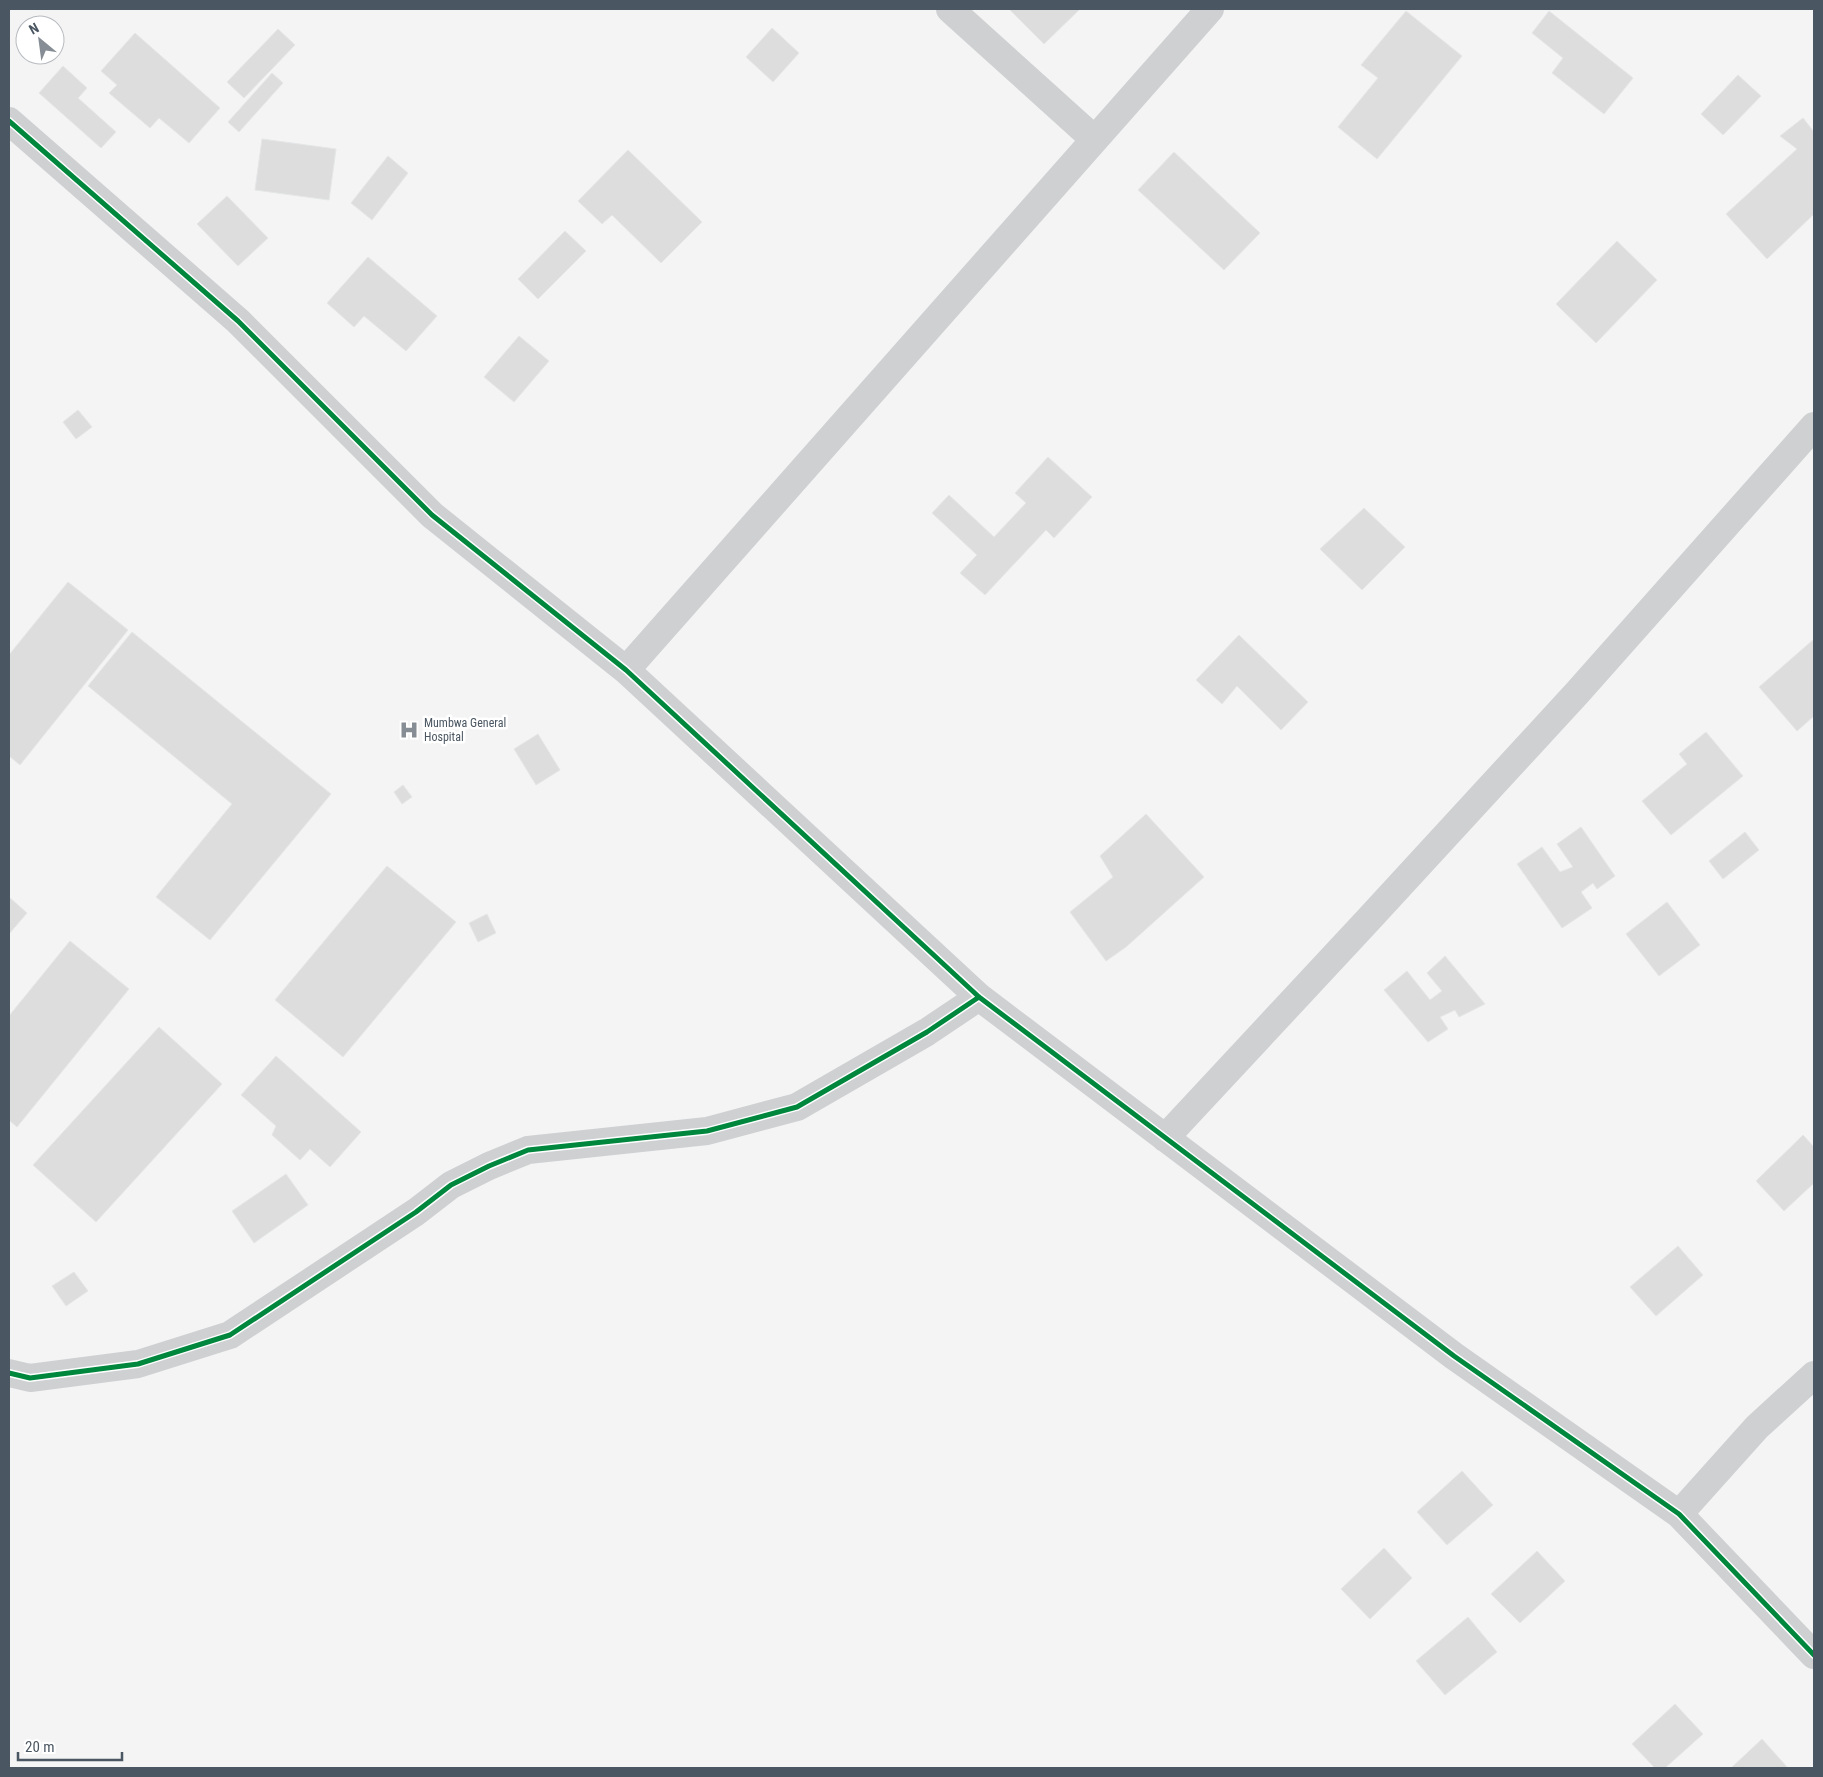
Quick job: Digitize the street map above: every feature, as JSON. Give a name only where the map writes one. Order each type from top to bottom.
[{"type":"street","points":[[950,9],[1094,139]]},
{"type":"street","points":[[626,670],[1210,9]]},
{"type":"street","points":[[9,120],[238,321],[432,515],[626,670],[979,997],[1454,1356],[1679,1514],[1814,1655]]},
{"type":"street","points":[[1165,1138],[1577,693],[1814,426]]},
{"type":"street","points":[[9,1374],[30,1378],[138,1364],[230,1335],[416,1212],[450,1185],[489,1166],[528,1150],[707,1131],[797,1107],[927,1032],[979,997]]},
{"type":"street","points":[[1679,1514],[1757,1427],[1814,1375]]},
{"type":"building","points":[[1009,9],[1080,9],[1044,44]]},
{"type":"building","points":[[1406,11],[1462,56],[1377,159],[1338,127],[1378,78],[1361,65]]},
{"type":"building","points":[[1549,11],[1633,78],[1604,114],[1552,73],[1563,58],[1532,33]]},
{"type":"building","points":[[772,28],[799,53],[773,82],[746,57]]},
{"type":"building","points":[[278,29],[295,45],[244,98],[227,82]]},
{"type":"building","points":[[135,33],[220,108],[189,143],[159,118],[150,128],[109,93],[117,85],[101,71]]},
{"type":"building","points":[[63,66],[87,88],[78,98],[116,132],[101,148],[39,93]]},
{"type":"building","points":[[272,73],[283,83],[239,132],[228,122]]},
{"type":"building","points":[[1738,75],[1761,96],[1723,135],[1701,114]]},
{"type":"building","points":[[1803,118],[1814,132],[1814,214],[1767,259],[1726,214],[1797,149],[1780,136]]},
{"type":"building","points":[[262,139],[336,149],[329,200],[255,190]]},
{"type":"building","points":[[628,150],[702,222],[661,263],[612,215],[602,224],[578,201]]},
{"type":"building","points":[[1174,152],[1260,233],[1224,270],[1138,190]]},
{"type":"building","points":[[388,156],[408,173],[372,220],[351,203]]},
{"type":"building","points":[[227,196],[268,238],[238,266],[197,224]]},
{"type":"building","points":[[565,231],[586,251],[538,299],[518,279]]},
{"type":"building","points":[[1617,241],[1657,280],[1596,343],[1556,304]]},
{"type":"building","points":[[368,257],[437,316],[406,351],[364,316],[354,327],[327,303]]},
{"type":"building","points":[[519,336],[549,361],[514,402],[484,377]]},
{"type":"building","points":[[78,410],[92,427],[76,439],[63,422]]},
{"type":"building","points":[[1048,457],[1092,497],[1054,538],[1046,530],[985,595],[960,573],[977,555],[932,513],[949,495],[994,537],[1026,503],[1015,493]]},
{"type":"building","points":[[1364,508],[1405,547],[1362,590],[1320,549]]},
{"type":"building","points":[[68,582],[128,630],[20,765],[9,756],[9,655]]},
{"type":"building","points":[[132,632],[331,794],[210,940],[156,897],[232,804],[88,686]]},
{"type":"building","points":[[1239,635],[1308,702],[1281,730],[1237,686],[1222,704],[1196,680]]},
{"type":"building","points":[[1814,639],[1814,716],[1797,731],[1759,687]]},
{"type":"building","points":[[1706,732],[1743,776],[1671,835],[1642,801],[1687,764],[1679,754]]},
{"type":"building","points":[[538,734],[560,770],[536,785],[514,749]]},
{"type":"building","points":[[403,785],[412,797],[402,804],[394,792]]},
{"type":"building","points":[[1146,814],[1204,877],[1126,947],[1106,961],[1070,912],[1113,877],[1100,856]]},
{"type":"building","points":[[1581,827],[1615,876],[1597,889],[1593,883],[1581,892],[1592,908],[1562,928],[1517,864],[1542,847],[1560,872],[1573,867],[1557,844]]},
{"type":"building","points":[[1745,832],[1759,850],[1723,879],[1709,861]]},
{"type":"building","points":[[387,866],[456,922],[343,1057],[275,1000]]},
{"type":"building","points":[[9,897],[27,913],[9,934]]},
{"type":"building","points":[[1667,902],[1700,945],[1659,976],[1626,934]]},
{"type":"building","points":[[487,914],[496,933],[478,942],[469,923]]},
{"type":"building","points":[[70,941],[129,989],[17,1127],[9,1120],[9,1016]]},
{"type":"building","points":[[1445,956],[1485,1004],[1459,1017],[1455,1010],[1440,1017],[1448,1029],[1428,1042],[1384,990],[1407,971],[1430,1000],[1442,991],[1427,973]]},
{"type":"building","points":[[159,1027],[222,1084],[96,1222],[33,1165]]},
{"type":"building","points":[[276,1056],[361,1132],[330,1167],[310,1149],[300,1160],[272,1135],[276,1126],[241,1095]]},
{"type":"building","points":[[1803,1135],[1814,1147],[1814,1183],[1784,1211],[1756,1181]]},
{"type":"building","points":[[286,1174],[308,1205],[254,1243],[232,1211]]},
{"type":"building","points":[[1678,1246],[1703,1275],[1656,1316],[1630,1287]]},
{"type":"building","points":[[74,1272],[88,1291],[66,1306],[52,1286]]},
{"type":"building","points":[[1462,1471],[1493,1505],[1447,1545],[1417,1512]]},
{"type":"building","points":[[1384,1548],[1412,1578],[1370,1619],[1341,1589]]},
{"type":"building","points":[[1537,1551],[1565,1581],[1520,1623],[1491,1594]]},
{"type":"building","points":[[1468,1617],[1497,1652],[1445,1695],[1416,1661]]},
{"type":"building","points":[[1675,1704],[1703,1734],[1665,1768],[1655,1768],[1632,1744]]},
{"type":"building","points":[[1762,1739],[1788,1768],[1731,1768]]},
{"type":"cycle path","points":[[9,121],[238,321],[432,515],[626,670],[979,997],[1454,1356],[1679,1514],[1814,1655]]},
{"type":"cycle path","points":[[9,1373],[30,1378],[138,1364],[230,1335],[416,1212],[451,1185],[489,1166],[528,1150],[707,1131],[797,1107],[927,1032],[979,997]]},
{"type":"place","name":"Mumbwa General Hospital","points":[[409,730]]}]
